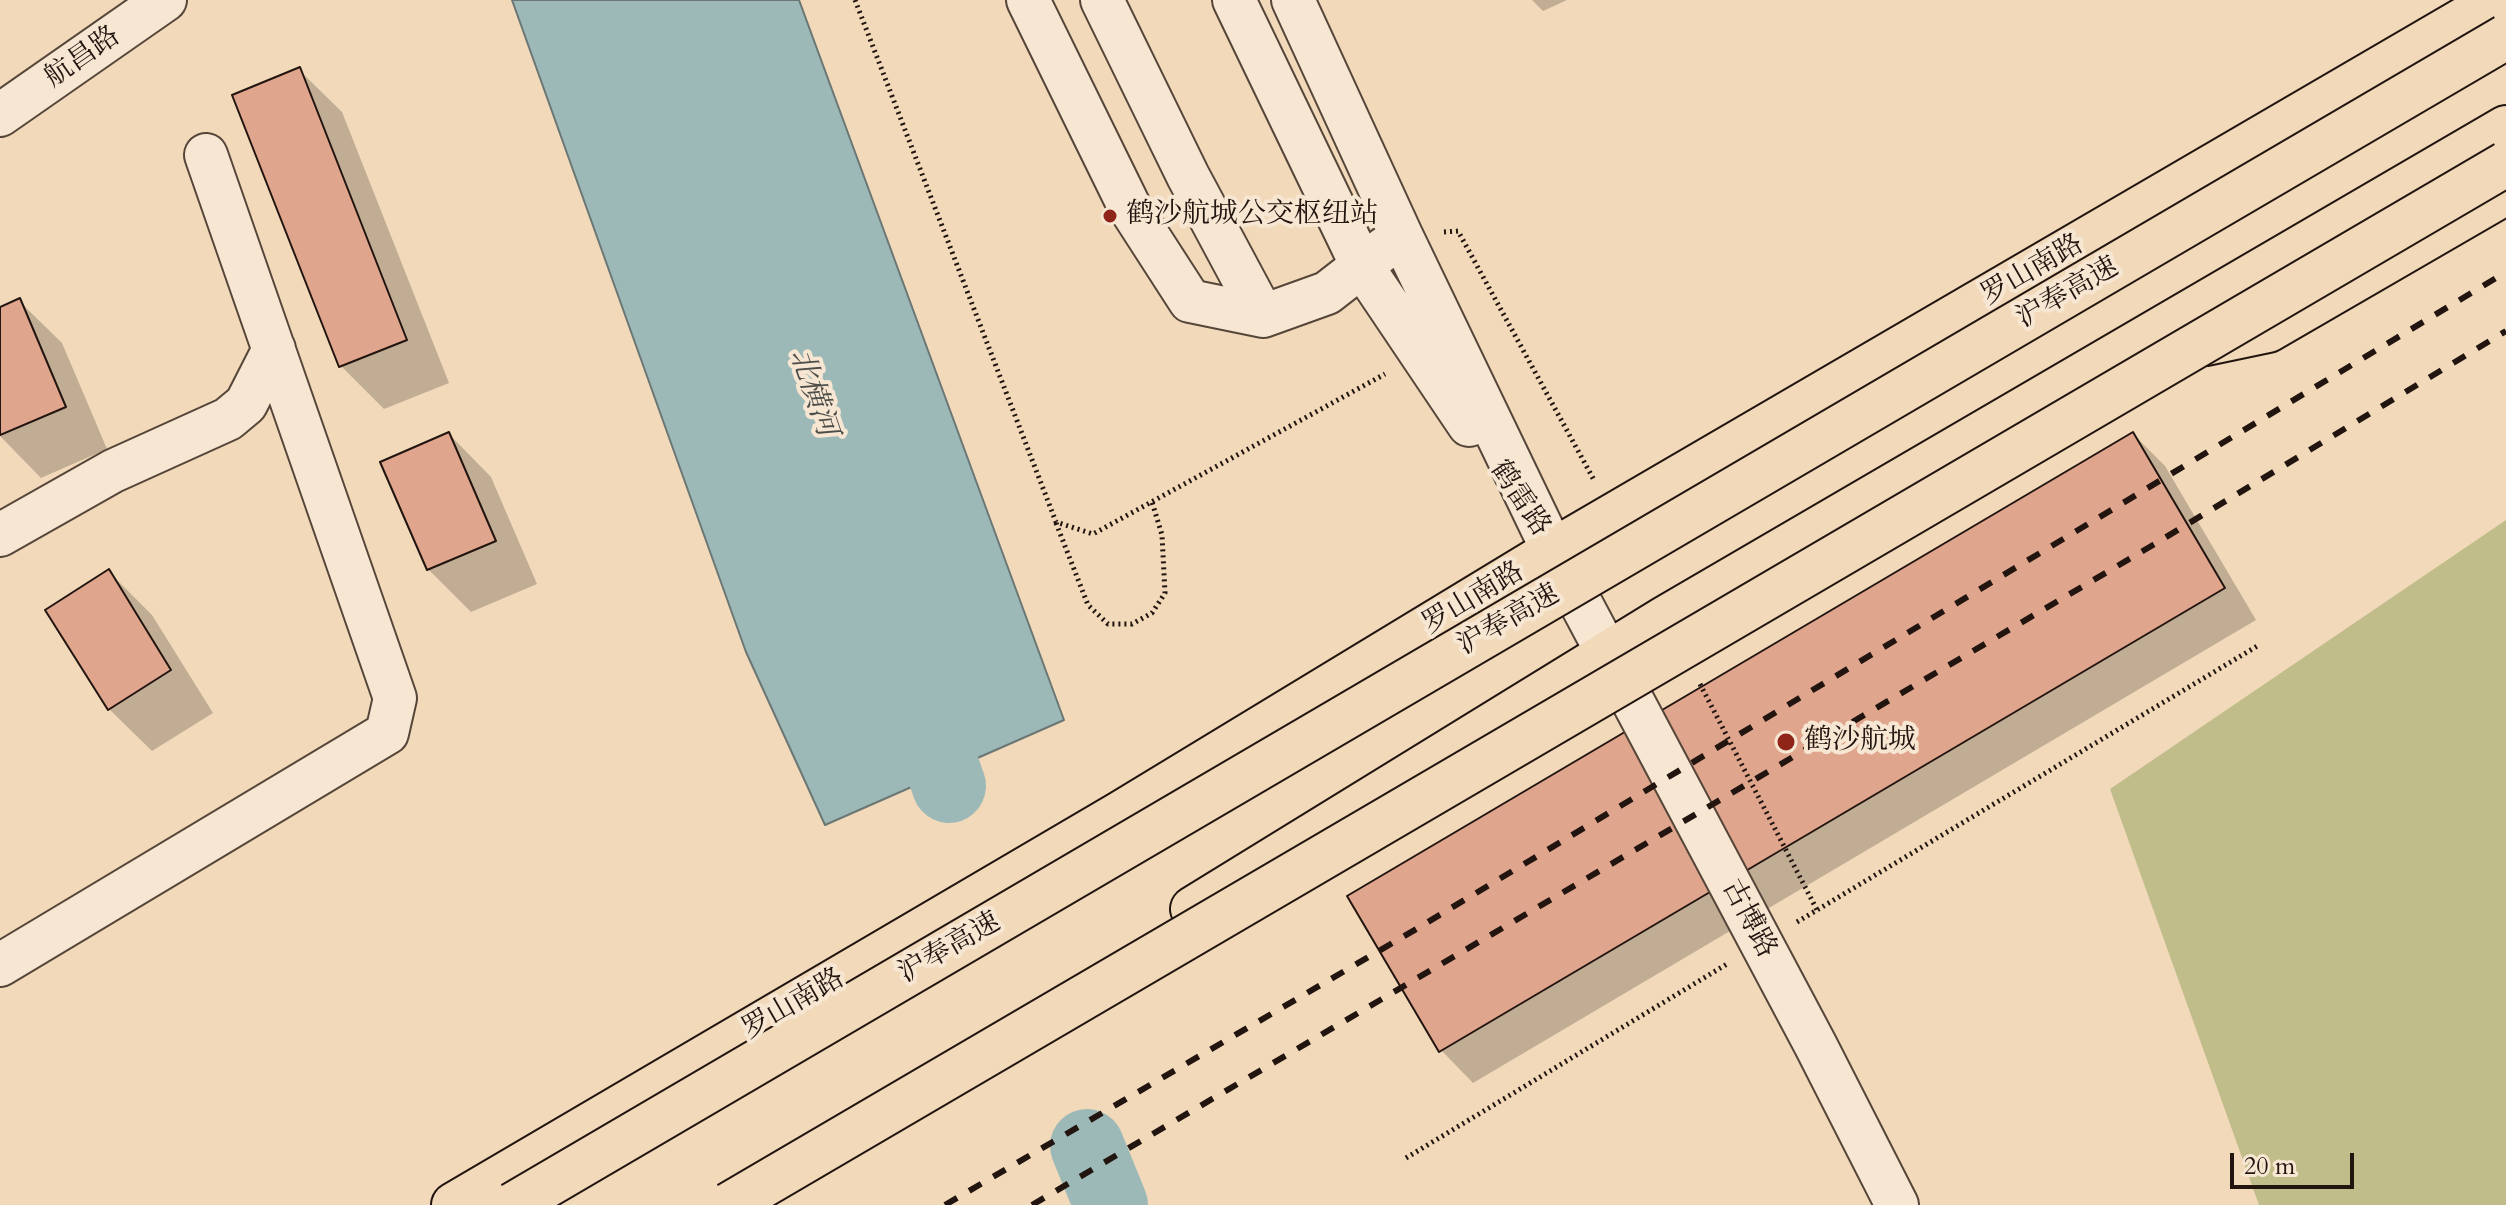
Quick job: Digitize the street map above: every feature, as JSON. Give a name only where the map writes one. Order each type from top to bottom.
[{"type":"main road","name":"罗山南路","points":[[454,1205],[1120,814],[1553,551],[2498,0]]},
{"type":"main road","name":"沪奉高速","points":[[513,1205],[2506,37]]},
{"type":"main road","points":[[709,1205],[1608,654],[2506,128]]},
{"type":"main road","points":[[729,1205],[2506,164]]},
{"type":"main road","points":[[2098,366],[2268,330],[2506,192]]},
{"type":"street","name":"航昌路","points":[[0,115],[165,0]]},
{"type":"street","points":[[1028,0],[1130,208],[1190,301],[1263,316],[1327,293],[1401,235]]},
{"type":"street","points":[[1102,0],[1188,176],[1263,316]]},
{"type":"street","name":"鹤雷路","points":[[1234,0],[1362,266],[1553,551]]},
{"type":"street","name":"鹤雷路","points":[[1293,0],[1401,235],[1553,551]]},
{"type":"street","points":[[0,965],[387,733],[395,698],[206,155]]},
{"type":"street","points":[[0,535],[113,471],[228,419],[246,404],[274,349]]},
{"type":"street","name":"古博路","points":[[1553,551],[1892,1195]]},
{"type":"path","points":[[855,0],[1088,605],[1108,624],[1132,624],[1152,613],[1165,593],[1162,535],[1152,502]]},
{"type":"path","points":[[1056,522],[1093,534],[1421,354]]},
{"type":"path","points":[[1406,1158],[2259,645]]},
{"type":"shaded area","points":[[2506,520],[2506,1205],[2259,1205],[2110,789]]},
{"type":"water","points":[[512,0],[799,0],[1064,720],[825,825],[746,652]]},
{"type":"building","points":[[300,67],[407,340],[339,367],[232,95]]},
{"type":"building","points":[[20,298],[66,407],[0,435],[0,307]]},
{"type":"building","points":[[449,432],[496,541],[427,570],[380,462]]},
{"type":"building","name":"鹤沙航城","points":[[2133,432],[2225,588],[1439,1052],[1347,896]]},
{"type":"building","points":[[109,569],[171,670],[108,710],[45,610]]},
{"type":"waterway","name":"北横河","points":[[911,677],[949,786]]},
{"type":"waterway","name":"北横河","points":[[1087,1146],[1111,1205]]},
{"type":"railway","points":[[945,1205],[1418,928],[2506,272]]},
{"type":"railway","points":[[1032,1205],[2153,545],[2506,331]]},
{"type":"place","name":"鹤沙航城公交枢纽站","points":[[1110,216]]},
{"type":"place","name":"鹤沙航城","points":[[1786,742]]}]
